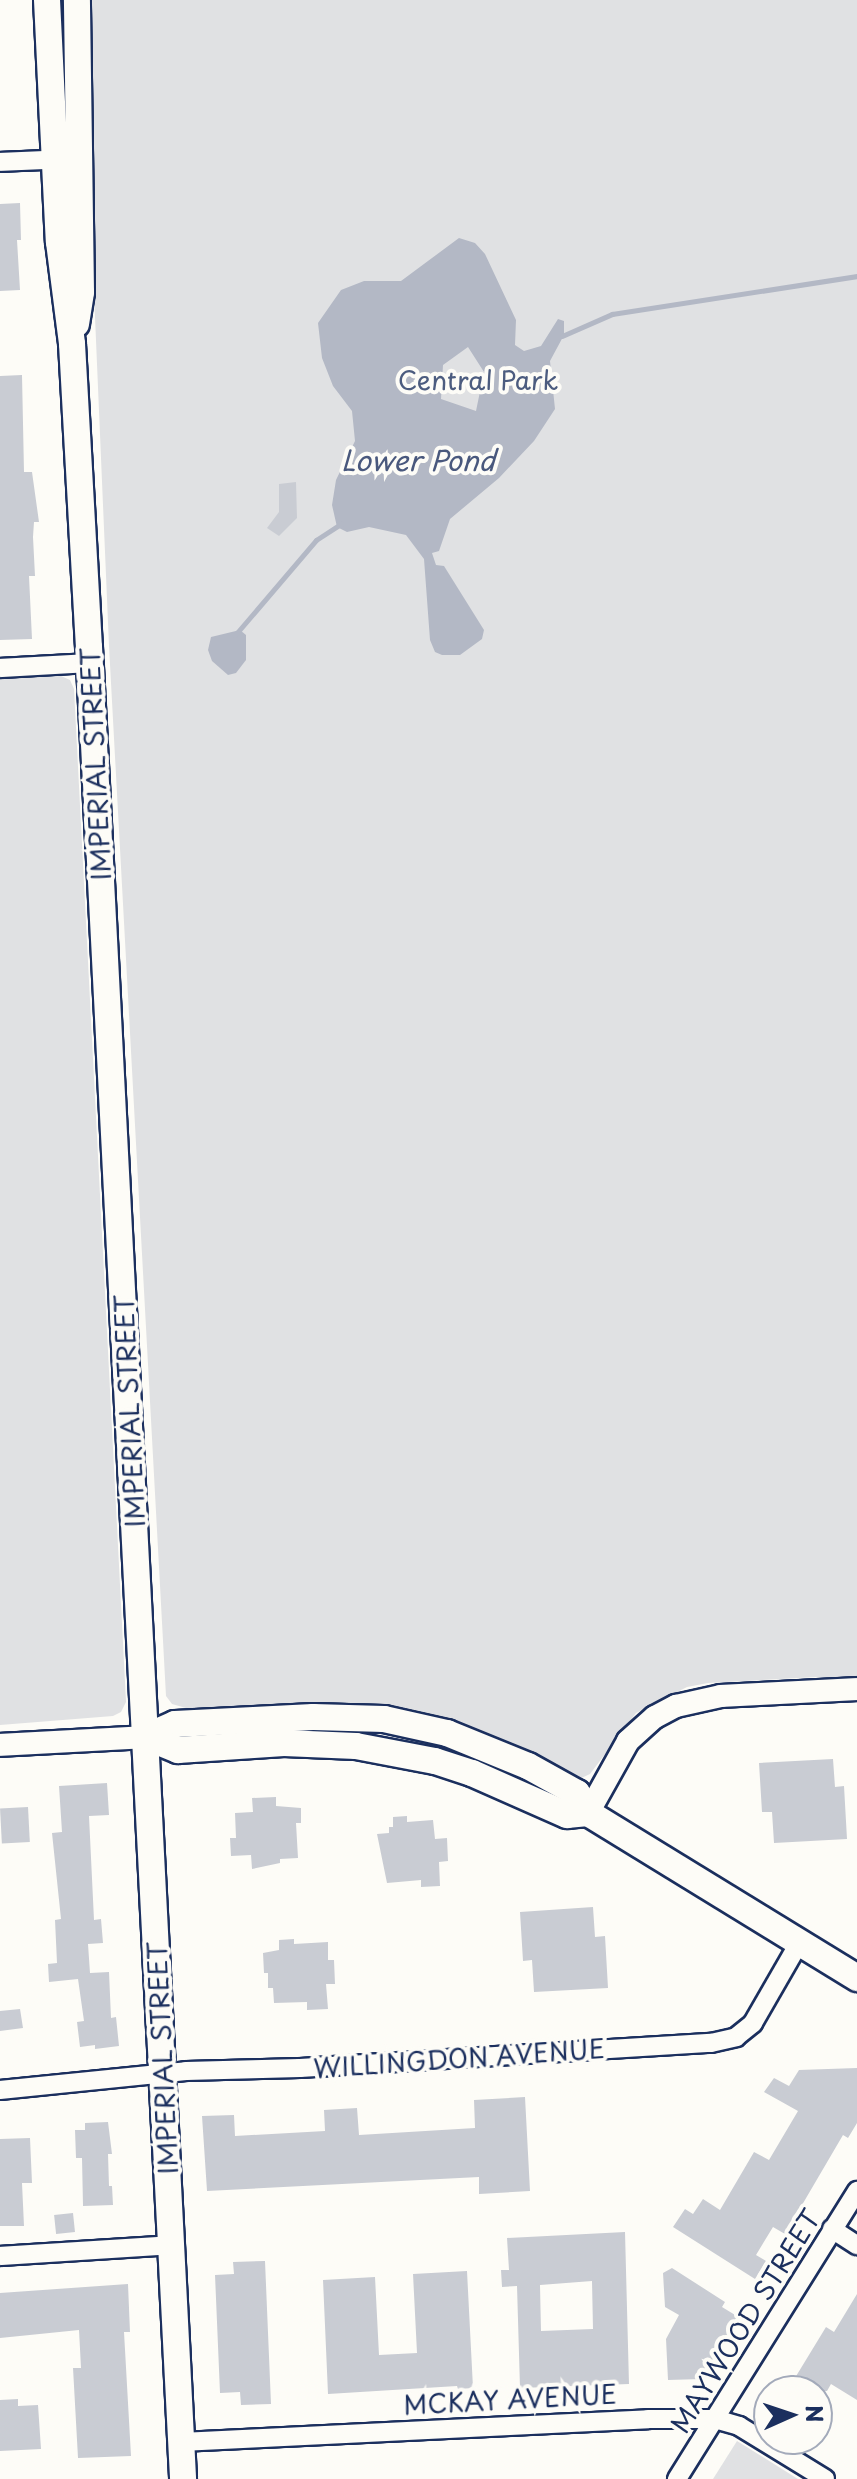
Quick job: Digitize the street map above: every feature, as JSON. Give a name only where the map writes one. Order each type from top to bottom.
[{"type":"main road","name":"IMPERIAL STREET","points":[[47,0],[68,159],[81,292],[72,344],[183,2479]]},
{"type":"main road","name":"IMPERIAL STREET","points":[[68,159],[77,0]]},
{"type":"main road","points":[[146,1737],[178,1750],[284,1743],[356,1746],[435,1761],[472,1773],[567,1815],[588,1813],[857,1978]]},
{"type":"street","points":[[0,162],[68,159]]},
{"type":"street","points":[[0,668],[90,663]]},
{"type":"street","points":[[588,1813],[628,1741],[655,1717],[676,1706],[721,1696],[857,1689]]},
{"type":"street","points":[[0,1745],[146,1737]]},
{"type":"street","name":"WILLINGDON AVENUE","points":[[0,2090],[163,2073],[300,2068],[711,2043],[736,2037],[753,2023],[799,1943]]},
{"type":"street","name":"MAYWOOD STREET","points":[[677,2479],[857,2191]]},
{"type":"street","points":[[832,2229],[857,2245]]},
{"type":"street","points":[[0,2256],[173,2245]]},
{"type":"street","name":"MCKAY AVENUE","points":[[181,2442],[648,2419],[715,2419],[739,2426],[825,2479]]},
{"type":"green space","name":"Central Park","points":[[89,0],[857,0],[857,1681],[825,1682],[816,1677],[687,1687],[636,1713],[590,1774],[575,1781],[380,1708],[186,1708],[172,1704],[166,1696],[109,646],[93,270]]},
{"type":"green space","points":[[61,676],[70,680],[74,689],[126,1702],[121,1712],[113,1716],[0,1725],[0,679]]},
{"type":"green space","points":[[737,2441],[753,2451],[753,2455],[759,2455],[798,2479],[713,2479]]},
{"type":"water","name":"Lower Pond","points":[[459,238],[475,243],[485,254],[516,320],[515,345],[524,351],[541,346],[558,319],[564,321],[564,335],[550,361],[555,409],[534,441],[499,478],[450,519],[439,551],[432,553],[436,565],[444,566],[484,630],[482,639],[460,655],[435,652],[430,640],[424,559],[406,535],[369,527],[347,532],[337,527],[332,505],[336,480],[355,441],[352,411],[333,386],[322,358],[318,323],[341,290],[364,281],[401,281]],"holes":[[[468,347],[484,372],[476,411],[441,399],[443,365]]]},
{"type":"water","points":[[240,630],[246,635],[246,660],[236,673],[228,675],[212,661],[208,650],[211,637]]},
{"type":"building","points":[[20,203],[21,240],[17,240],[20,290],[0,291],[0,204]]},
{"type":"building","points":[[22,375],[24,472],[32,472],[39,522],[34,522],[35,576],[29,576],[32,639],[0,640],[0,376]]},
{"type":"building","points":[[296,482],[297,518],[279,536],[267,528],[279,512],[279,484]]},
{"type":"building","points":[[833,1759],[835,1787],[844,1786],[847,1839],[774,1843],[772,1812],[762,1812],[759,1763]]},
{"type":"building","points":[[107,1783],[109,1815],[89,1816],[94,1920],[101,1919],[103,1943],[88,1944],[90,1973],[109,1972],[111,2018],[116,2017],[119,2046],[95,2049],[95,2045],[80,2047],[77,2022],[84,2021],[78,1979],[49,1982],[48,1964],[57,1963],[55,1920],[61,1919],[52,1833],[62,1832],[59,1786]]},
{"type":"building","points":[[276,1797],[276,1806],[301,1808],[301,1823],[296,1823],[298,1858],[280,1859],[280,1863],[252,1869],[251,1855],[231,1856],[230,1838],[236,1838],[235,1813],[253,1812],[252,1798]]},
{"type":"building","points":[[28,1807],[30,1842],[2,1843],[0,1808]]},
{"type":"building","points":[[407,1816],[407,1822],[433,1820],[435,1839],[447,1838],[448,1861],[439,1862],[440,1886],[421,1887],[421,1880],[387,1883],[377,1834],[389,1833],[389,1827],[393,1827],[393,1817]]},
{"type":"building","points":[[593,1907],[595,1937],[605,1936],[608,1988],[534,1992],[532,1960],[523,1961],[520,1912]]},
{"type":"building","points":[[294,1939],[294,1944],[328,1942],[328,1960],[334,1960],[335,1984],[326,1984],[328,2009],[307,2010],[307,2002],[274,2003],[273,1988],[268,1988],[268,1973],[264,1973],[263,1953],[279,1950],[279,1940]]},
{"type":"building","points":[[20,2009],[23,2028],[0,2031],[0,2011]]},
{"type":"building","points":[[857,2068],[857,2123],[848,2138],[843,2135],[785,2234],[773,2227],[756,2255],[766,2261],[755,2279],[673,2227],[685,2209],[693,2214],[703,2199],[720,2210],[754,2152],[769,2160],[798,2111],[764,2092],[774,2078],[789,2086],[799,2070]]},
{"type":"building","points":[[525,2097],[530,2191],[479,2194],[479,2177],[207,2191],[202,2116],[234,2115],[235,2136],[325,2131],[324,2110],[357,2108],[359,2135],[475,2128],[474,2100]]},
{"type":"building","points":[[108,2122],[112,2154],[108,2154],[109,2186],[112,2186],[113,2205],[83,2206],[82,2158],[76,2158],[75,2130],[85,2130],[85,2123]]},
{"type":"building","points":[[30,2138],[32,2183],[22,2183],[24,2226],[0,2226],[0,2139]]},
{"type":"building","points":[[73,2213],[75,2232],[56,2234],[54,2215]]},
{"type":"building","points":[[625,2232],[629,2384],[520,2388],[517,2286],[502,2287],[501,2270],[509,2270],[507,2238]],"holes":[[[592,2281],[593,2329],[541,2331],[540,2285]]]},
{"type":"building","points":[[265,2261],[271,2404],[241,2405],[240,2392],[220,2393],[215,2275],[234,2274],[233,2262]]},
{"type":"building","points":[[672,2268],[725,2302],[722,2307],[740,2318],[702,2379],[668,2380],[666,2339],[679,2315],[665,2307],[663,2273]]},
{"type":"building","points":[[467,2271],[473,2388],[458,2389],[457,2386],[328,2394],[323,2280],[375,2277],[379,2355],[417,2353],[413,2274]]},
{"type":"building","points":[[128,2284],[130,2332],[124,2332],[131,2456],[78,2458],[73,2368],[81,2368],[79,2330],[0,2338],[0,2293]]},
{"type":"building","points":[[857,2294],[857,2400],[833,2385],[833,2375],[797,2375],[826,2327],[834,2332]]},
{"type":"building","points":[[18,2399],[18,2406],[38,2405],[41,2449],[0,2451],[0,2400]]},
{"type":"waterway","points":[[562,336],[612,314],[857,276]]},
{"type":"waterway","points":[[235,635],[316,540],[341,524]]}]
